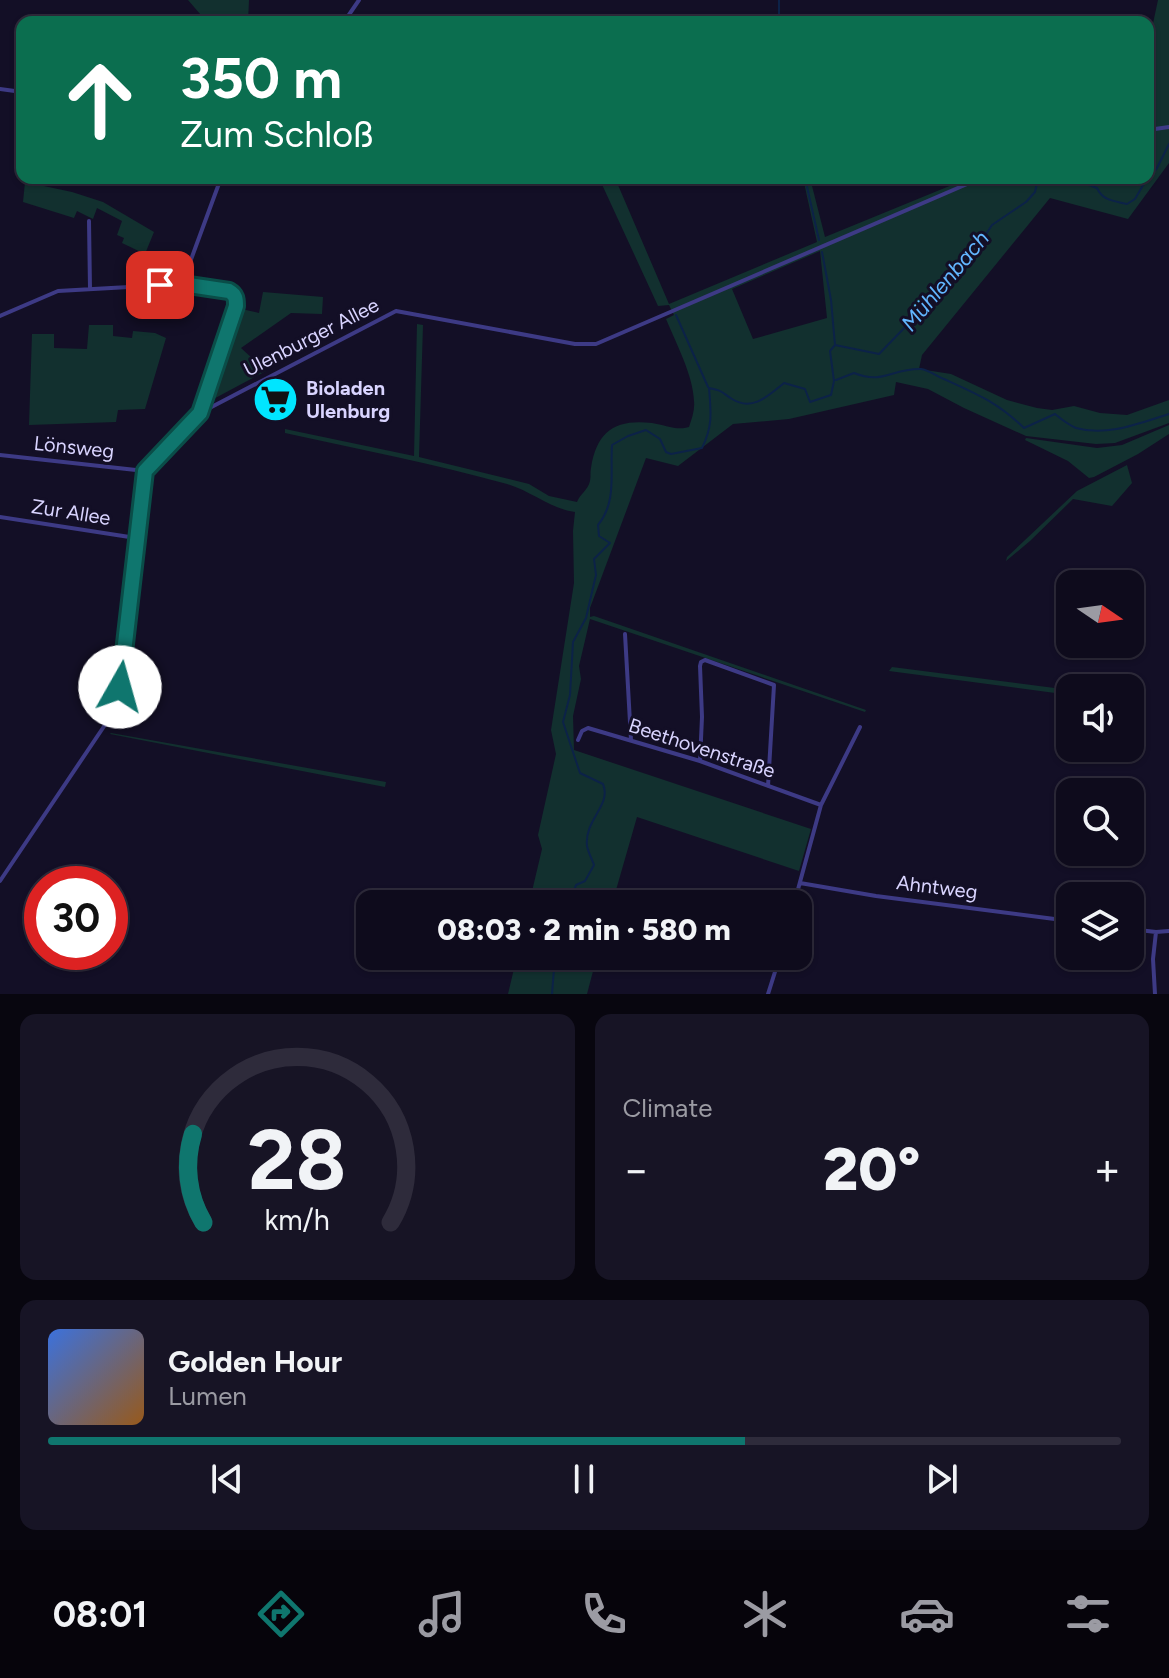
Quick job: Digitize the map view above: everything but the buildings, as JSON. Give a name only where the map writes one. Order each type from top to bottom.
[{"type":"street","points":[[182,284],[219,184]]},
{"type":"street","name":"Ulenburger Allee","points":[[145,471],[200,413],[396,311],[575,344],[596,344],[967,184]]},
{"type":"street","points":[[89,221],[90,289]]},
{"type":"street","points":[[0,316],[58,291],[182,284],[229,291],[236,298],[236,306],[200,413]]},
{"type":"street","name":"Lönsweg","points":[[0,455],[145,471]]},
{"type":"street","points":[[0,881],[115,710],[145,471]]},
{"type":"street","name":"Zur Allee","points":[[0,517],[137,538]]},
{"type":"street","points":[[625,634],[631,740]]},
{"type":"street","points":[[700,761],[701,662],[705,660],[774,685],[768,786]]},
{"type":"street","points":[[798,890],[821,805],[860,727]]},
{"type":"street","name":"Beethovenstraße","points":[[578,740],[582,731],[588,728],[700,761],[821,805]]},
{"type":"street","name":"Ahntweg","points":[[800,883],[1056,919]]},
{"type":"street","points":[[1144,931],[1169,931]]},
{"type":"street","points":[[1155,994],[1153,959],[1156,932]]},
{"type":"street","points":[[768,994],[776,970]]},
{"type":"green space","points":[[188,0],[249,0],[248,16],[202,16]]},
{"type":"green space","points":[[1158,0],[1169,0],[1169,163],[1154,183],[1154,19]]},
{"type":"green space","points":[[25,184],[72,192],[103,202],[154,232],[145,254],[122,243],[124,238],[117,235],[122,221],[97,208],[93,219],[77,211],[74,218],[23,202]]},
{"type":"green space","points":[[602,184],[618,184],[669,304],[817,242],[804,184],[812,184],[825,237],[954,184],[1154,184],[1128,219],[1050,198],[922,355],[919,369],[951,374],[1007,400],[1052,410],[1074,406],[1100,413],[1127,415],[1169,400],[1169,423],[1115,443],[1096,444],[1026,436],[928,389],[896,382],[894,395],[789,419],[733,424],[678,466],[646,458],[590,608],[590,617],[866,710],[590,619],[579,666],[581,679],[573,716],[574,750],[811,829],[799,871],[637,817],[616,890],[532,890],[542,849],[538,835],[556,754],[551,730],[574,583],[575,512],[507,484],[285,433],[285,429],[414,456],[417,324],[423,325],[419,457],[529,484],[549,496],[577,502],[589,484],[598,444],[610,430],[618,425],[639,422],[689,427],[694,408],[687,370],[666,319],[674,315],[669,305],[658,306]],"holes":[[[820,251],[827,318],[753,339],[732,289]]]},
{"type":"green space","points":[[263,292],[323,297],[322,314],[291,313],[241,348],[266,371],[206,403],[237,308],[259,313]]},
{"type":"green space","points":[[89,325],[113,325],[113,336],[132,338],[133,331],[155,333],[166,338],[145,409],[118,410],[116,422],[29,425],[32,334],[54,334],[54,348],[87,349]]},
{"type":"green space","points":[[1169,425],[1169,434],[1138,454],[1089,478],[1068,461],[1025,440],[1097,448],[1122,445]]},
{"type":"green space","points":[[1127,465],[1132,483],[1112,506],[1073,499],[1006,561],[1077,491]]},
{"type":"green space","points":[[892,667],[1056,688],[1056,693],[889,671]]},
{"type":"green space","points":[[111,733],[386,782],[385,787]]},
{"type":"green space","points":[[514,970],[593,970],[587,994],[508,994]]},
{"type":"waterway","points":[[779,0],[779,16]]},
{"type":"waterway","name":"Mühlenbach","points":[[1154,171],[1169,144]]},
{"type":"waterway","points":[[806,184],[819,240]]},
{"type":"waterway","name":"Mühlenbach","points":[[574,890],[576,885],[585,881],[594,865],[587,837],[605,792],[603,784],[580,773],[563,722],[570,695],[573,642],[586,618],[596,575],[594,559],[610,543],[599,536],[598,525],[610,497],[612,445],[646,430],[660,439],[666,452],[671,454],[702,448],[710,426],[709,388],[747,404],[760,400],[784,383],[805,389],[810,402],[831,395],[834,381],[830,351],[835,345],[879,354],[912,320],[920,317],[925,311],[927,297],[949,281],[951,270],[961,257],[972,255],[992,225],[1026,202],[1035,192],[1037,184]]},
{"type":"waterway","name":"Mühlenbach","points":[[1087,184],[1097,188],[1109,200],[1127,204],[1135,199],[1144,184]]},
{"type":"waterway","points":[[822,252],[835,345]]},
{"type":"waterway","points":[[676,315],[708,387]]},
{"type":"waterway","points":[[836,380],[854,373],[881,377],[911,369],[924,370],[986,399],[1024,428],[1055,414],[1076,428],[1100,431],[1123,428],[1169,414]]},
{"type":"waterway","name":"Mühlenbach","points":[[552,994],[554,970]]},
{"type":"place","name":"Bioladen Ulenburg","points":[[275,400]]},
{"type":"route","points":[[120,687],[145,471],[200,413],[236,306],[236,298],[229,291],[182,284],[160,285]]}]
